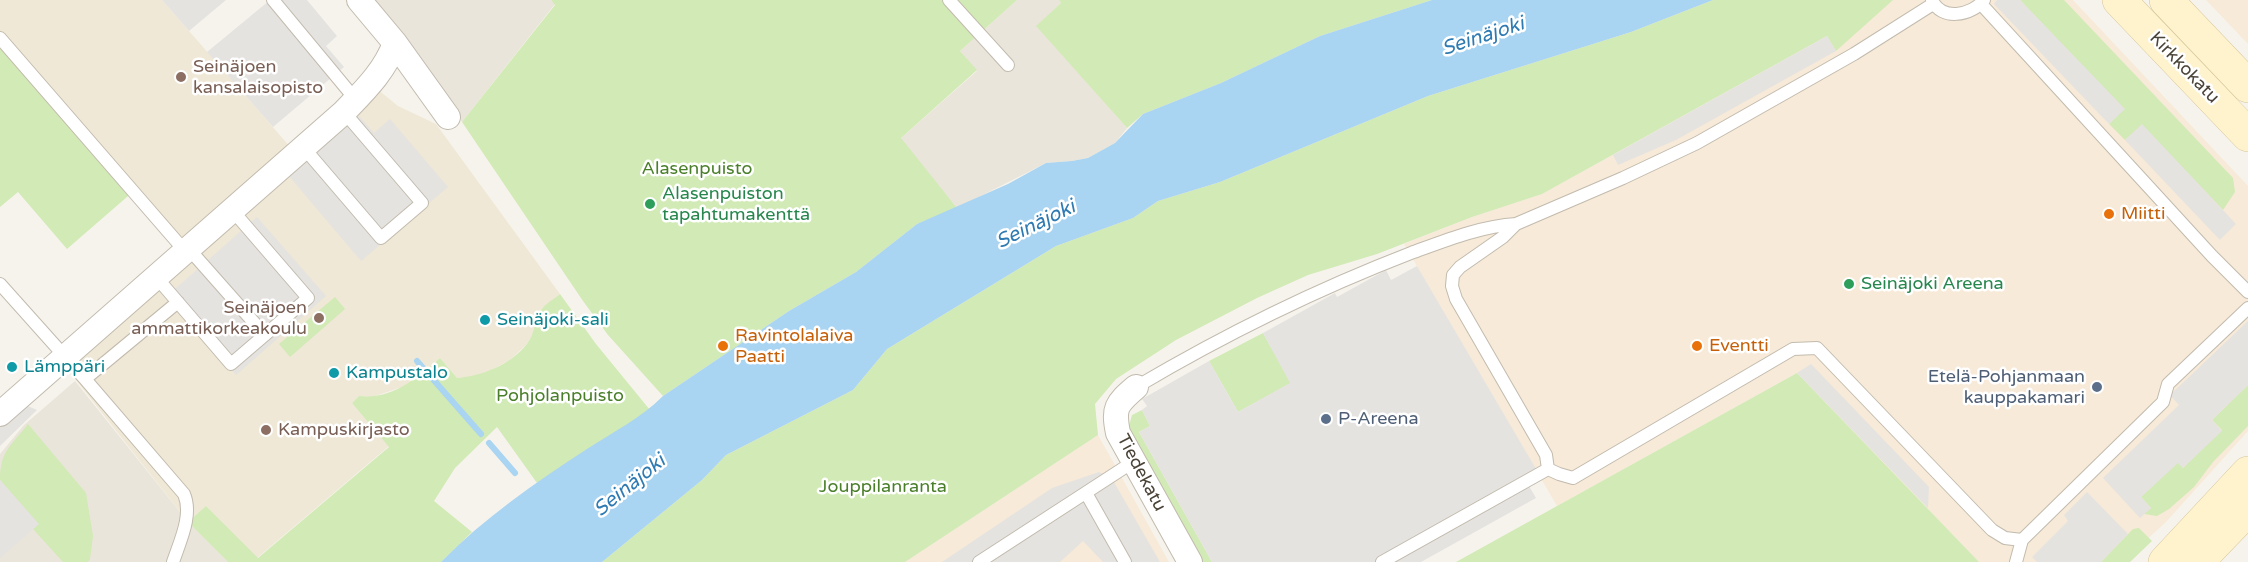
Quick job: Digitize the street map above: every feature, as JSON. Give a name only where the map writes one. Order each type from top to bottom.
[{"type":"main road","name":"Kirkkokatu","points":[[2119,0],[2248,135]]},
{"type":"main road","name":"Kirkkokatu","points":[[2166,0],[2248,86]]},
{"type":"main road","points":[[2165,562],[2248,473]]},
{"type":"main road","points":[[2197,562],[2248,509]]},
{"type":"street","points":[[359,0],[395,43],[448,117]]},
{"type":"street","points":[[0,414],[350,106],[380,73],[395,43]]},
{"type":"street","name":"Tiedekatu","points":[[1136,387],[1119,401],[1114,414],[1118,433],[1190,562]]},
{"type":"lane","points":[[273,0],[422,203],[381,238],[304,148]]},
{"type":"lane","points":[[949,0],[1008,65]]},
{"type":"lane","points":[[1136,387],[1228,334],[1330,285],[1425,248],[1498,225],[1516,224],[1697,143],[1854,54],[1933,2],[1944,14],[1959,14],[1982,2],[2212,256],[2248,292]]},
{"type":"lane","points":[[0,38],[178,243],[189,249],[265,335]]},
{"type":"lane","points":[[157,278],[231,364],[308,298],[232,211]]},
{"type":"lane","points":[[1516,224],[1503,237],[1460,267],[1453,275],[1452,286],[1456,299],[1546,455],[1548,469]]},
{"type":"lane","points":[[0,284],[86,379],[184,494],[188,504],[185,524],[173,562]]},
{"type":"lane","points":[[86,379],[178,302]]},
{"type":"lane","points":[[2017,561],[2022,540],[2163,402],[2168,384],[2248,308]]},
{"type":"lane","points":[[1548,469],[1574,478],[1793,350],[1817,348],[1992,530],[2005,538],[2022,540]]},
{"type":"lane","points":[[979,562],[1133,462]]},
{"type":"lane","points":[[1382,562],[1548,469]]},
{"type":"lane","points":[[1086,493],[1125,562]]},
{"type":"shaded area","name":"Seinäjoen ammattikorkeakoulu","points":[[0,0],[162,0],[292,149],[377,89],[398,106],[436,124],[560,294],[542,309],[536,328],[527,344],[511,359],[492,370],[473,377],[457,378],[440,358],[408,385],[372,397],[359,396],[352,403],[389,446],[257,558],[206,506],[188,522],[57,356],[183,245],[0,34]]},
{"type":"shaded area","points":[[162,0],[226,0],[189,31]]},
{"type":"shaded area","points":[[270,0],[307,0],[337,36],[326,46],[344,67],[273,127],[207,52]]},
{"type":"shaded area","points":[[372,0],[551,0],[555,4],[462,122],[411,47]]},
{"type":"shaded area","points":[[1017,0],[1059,0],[1061,3],[1037,26],[1127,128],[1115,143],[1088,158],[1046,163],[957,208],[900,139],[977,71],[960,51]]},
{"type":"shaded area","points":[[1893,0],[2073,0],[2248,186],[2248,431],[2166,522],[2122,562],[1979,562],[1797,373],[1557,506],[1404,244],[1472,217],[1542,194]]},
{"type":"shaded area","points":[[1997,0],[2020,0],[2125,109],[2109,124],[1994,4]]},
{"type":"shaded area","points":[[2206,0],[2248,0],[2248,44]]},
{"type":"shaded area","points":[[1827,36],[1836,51],[1676,140],[1618,165],[1613,155]]},
{"type":"shaded area","points":[[359,116],[374,133],[390,119],[448,187],[361,261],[289,176]]},
{"type":"shaded area","points":[[2142,124],[2236,224],[2220,240],[2125,140]]},
{"type":"shaded area","points":[[257,217],[326,296],[236,375],[167,296]]},
{"type":"shaded area","name":"P-Areena","points":[[1417,266],[1539,474],[1526,481],[1536,498],[1421,562],[1212,562],[1139,432],[1150,426],[1142,410],[1147,406],[1142,399],[1209,361],[1238,412],[1290,383],[1263,333],[1335,293],[1337,297],[1386,270],[1391,280]]},
{"type":"shaded area","points":[[2248,321],[2248,385],[2212,420],[2222,431],[2183,468],[2178,463],[2141,497],[2151,508],[2140,518],[2103,478],[2179,405],[2170,395]]},
{"type":"shaded area","points":[[1811,364],[1929,487],[1928,508],[1797,373]]},
{"type":"shaded area","points":[[75,381],[188,522],[228,562],[0,562],[0,454],[24,425]]},
{"type":"shaded area","points":[[21,403],[37,410],[0,446],[0,424]]},
{"type":"shaded area","points":[[1098,435],[1169,562],[905,562]]},
{"type":"shaded area","points":[[1099,472],[1111,477],[1160,562],[1103,562],[1083,541],[1060,562],[942,562],[1052,488]]},
{"type":"shaded area","points":[[0,480],[39,524],[0,558]]},
{"type":"shaded area","points":[[2087,492],[2128,534],[2101,562],[2037,562],[2032,557],[2068,521],[2064,515]]},
{"type":"green space","name":"Alasenpuisto","points":[[551,0],[1017,0],[960,51],[977,70],[901,138],[957,208],[917,224],[856,272],[789,311],[663,396],[608,335],[583,301],[462,122],[555,5]]},
{"type":"green space","points":[[1059,0],[1432,0],[1320,36],[1221,83],[1143,114],[1127,128],[1036,26],[1061,3]]},
{"type":"green space","name":"Jouppilanranta","points":[[1713,0],[1893,0],[1836,51],[1827,36],[1542,194],[1472,217],[1377,254],[1308,275],[1257,298],[1176,340],[1116,379],[1095,404],[1098,435],[905,562],[602,562],[702,480],[726,455],[853,390],[887,349],[1056,246],[1133,218],[1158,201],[1220,182],[1428,96],[1631,32]]},
{"type":"green space","points":[[2020,0],[2064,0],[2233,178],[2235,192],[2223,210],[2142,125],[2125,140],[2109,124],[2124,109]]},
{"type":"green space","points":[[0,34],[135,190],[67,249],[18,192],[0,207]]},
{"type":"green space","name":"Pohjolanpuisto","points":[[560,294],[596,344],[650,410],[537,483],[497,427],[455,468],[434,501],[472,532],[441,562],[228,562],[188,522],[206,506],[258,558],[389,447],[352,403],[359,396],[382,395],[393,391],[413,380],[440,358],[457,378],[476,375],[495,368],[512,358],[527,344],[542,309]]},
{"type":"green space","points":[[335,297],[345,309],[290,357],[279,344]]},
{"type":"green space","points":[[1263,333],[1291,383],[1238,412],[1209,361]]},
{"type":"green space","points":[[1797,373],[1979,562],[1456,562]]},
{"type":"green space","points":[[2248,385],[2248,426],[2213,462],[2194,487],[2169,509],[2157,516],[2144,514],[2151,508],[2141,497],[2178,462],[2183,468],[2222,430],[2212,420]]},
{"type":"green space","points":[[1142,410],[1150,426],[1139,432],[1212,562],[1202,562],[1132,439],[1129,426],[1132,415]]},
{"type":"green space","points":[[28,424],[86,493],[93,536],[88,562],[63,562],[33,529],[38,524],[0,480],[4,455]]},
{"type":"green space","points":[[2139,528],[2152,541],[2130,562],[2101,562],[2133,529]]},
{"type":"water","name":"Seinäjoki","points":[[1432,0],[1713,0],[1631,32],[1428,96],[1220,182],[1158,201],[1133,218],[1056,246],[887,349],[853,390],[726,455],[702,480],[602,562],[441,562],[492,516],[529,488],[636,418],[663,396],[789,311],[856,272],[917,224],[1008,184],[1046,163],[1088,158],[1115,143],[1143,114],[1221,83],[1320,36]]},
{"type":"waterway","points":[[417,361],[481,434]]},
{"type":"waterway","points":[[489,443],[515,473]]},
{"type":"place","name":"Seinäjoen kansalaisopisto","points":[[181,77]]},
{"type":"place","name":"Alasenpuiston tapahtumakenttä","points":[[650,204]]},
{"type":"place","name":"Miitti","points":[[2109,214]]},
{"type":"place","name":"Seinäjoki Areena","points":[[1849,284]]},
{"type":"place","name":"Seinäjoen ammattikorkeakoulu","points":[[319,318]]},
{"type":"place","name":"Seinäjoki-sali","points":[[485,320]]},
{"type":"place","name":"Ravintolalaiva Paatti","points":[[723,346]]},
{"type":"place","name":"Eventti","points":[[1697,346]]},
{"type":"place","name":"Lämppäri","points":[[12,367]]},
{"type":"place","name":"Kampustalo","points":[[334,373]]},
{"type":"place","name":"Etelä-Pohjanmaan kauppakamari","points":[[2097,387]]},
{"type":"place","name":"P-Areena","points":[[1326,419]]},
{"type":"place","name":"Kampuskirjasto","points":[[266,430]]}]
